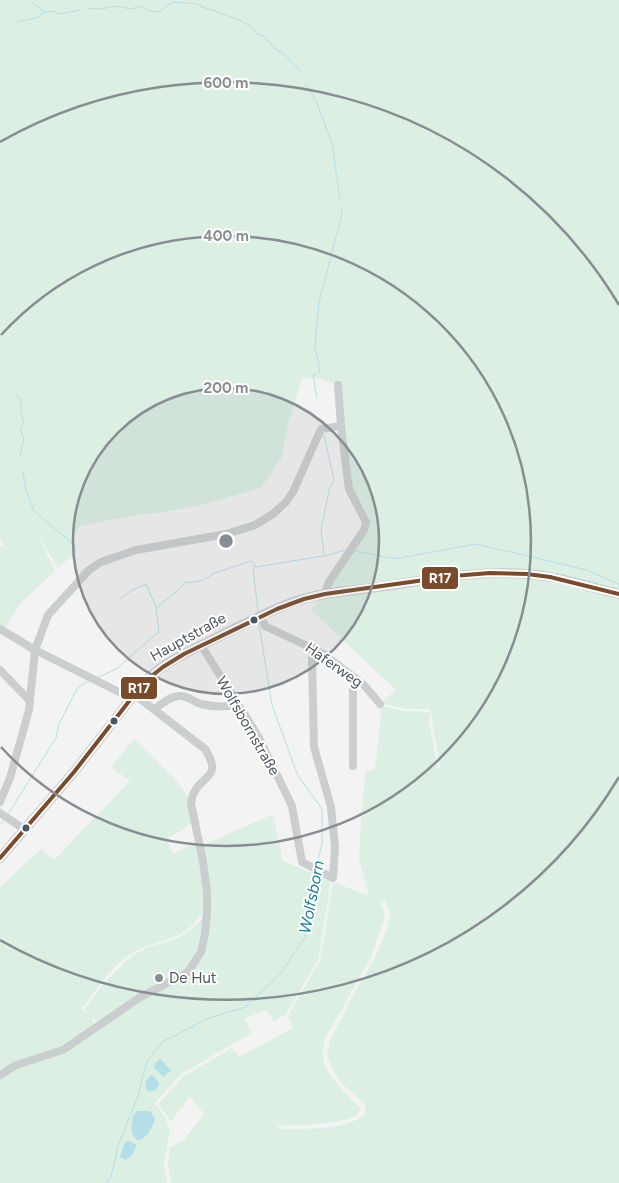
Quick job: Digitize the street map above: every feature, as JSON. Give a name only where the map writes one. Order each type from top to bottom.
[{"type":"main road","name":"Hauptstraße","points":[[0,858],[74,772],[133,696],[157,670],[261,616],[294,602],[325,594],[429,579],[495,574],[526,574],[550,577],[619,594]]},
{"type":"street","points":[[325,594],[329,582],[364,530],[366,522],[350,489],[341,426],[338,385]]},
{"type":"street","points":[[0,802],[10,778],[29,710],[35,650],[48,615],[89,570],[101,562],[136,550],[217,536],[255,524],[273,514],[286,502],[293,492],[321,429],[341,426]]},
{"type":"street","name":"Haferweg","points":[[261,616],[265,626],[314,648],[364,685],[380,704]]},
{"type":"street","points":[[0,629],[35,650],[88,677],[133,696],[154,709],[206,749],[213,761],[210,774],[197,786],[192,795],[191,803],[207,892],[205,934],[201,952],[188,972],[139,998],[62,1050],[16,1065],[0,1075]]},
{"type":"street","name":"Wolfsbornstraße","points":[[201,646],[258,736],[292,806],[302,862],[332,878],[335,847],[331,807],[314,747],[312,659],[314,648]]},
{"type":"street","points":[[0,670],[30,701]]},
{"type":"street","points":[[353,677],[353,766]]},
{"type":"street","points":[[154,709],[178,695],[185,696],[202,704],[226,707],[238,706]]},
{"type":"street","points":[[4,816],[24,829]]},
{"type":"green space","points":[[0,0],[619,0],[619,591],[517,570],[336,590],[330,585],[368,529],[367,512],[354,495],[343,425],[340,385],[318,379],[302,378],[288,424],[282,457],[261,488],[200,505],[79,526],[73,538],[77,551],[58,568],[38,535],[55,571],[22,602],[4,629],[0,626],[0,546],[4,544],[0,539]]},
{"type":"green space","points":[[493,578],[529,578],[619,598],[619,1183],[172,1183],[168,1165],[170,1147],[182,1142],[204,1114],[190,1097],[171,1121],[158,1104],[184,1076],[232,1048],[239,1057],[293,1028],[288,1016],[320,960],[333,882],[369,896],[359,859],[361,818],[366,771],[375,769],[382,706],[405,711],[430,712],[429,720],[438,770],[440,767],[430,709],[406,709],[381,703],[396,690],[311,610],[320,599],[421,585]],"holes":[[[385,901],[391,914],[387,929],[374,959],[330,1040],[327,1055],[334,1073],[341,1083],[365,1104],[365,1114],[357,1120],[335,1126],[311,1129],[278,1129],[278,1126],[320,1124],[343,1120],[358,1114],[360,1108],[332,1078],[328,1071],[323,1057],[323,1047],[326,1037],[371,957],[385,916],[381,903]]]},
{"type":"green space","points":[[134,739],[175,779],[189,799],[192,822],[183,830],[166,839],[173,854],[196,842],[203,876],[205,911],[182,933],[142,948],[126,957],[108,975],[81,1009],[88,1014],[84,1009],[126,961],[147,948],[180,937],[204,917],[203,936],[197,953],[183,971],[98,1022],[92,1017],[94,1026],[62,1049],[0,1069],[0,887],[41,849],[54,860],[130,781],[111,767]]},
{"type":"green space","points":[[273,814],[283,861],[331,881],[318,960],[286,1014],[274,1022],[266,1010],[244,1019],[252,1033],[181,1074],[155,1103],[166,1119],[170,1130],[164,1164],[167,1183],[0,1183],[0,1070],[67,1051],[143,998],[190,974],[207,935],[201,846]],"holes":[[[133,1115],[155,1119],[151,1130],[133,1122]]]},
{"type":"water","points":[[160,1059],[171,1070],[163,1077],[153,1066]]},
{"type":"water","points":[[151,1075],[159,1083],[155,1090],[149,1092],[146,1089],[146,1084]]},
{"type":"water","points":[[137,1111],[150,1111],[155,1119],[145,1137],[138,1140],[135,1138],[131,1128],[133,1115]]},
{"type":"water","points":[[128,1141],[137,1145],[131,1157],[125,1160],[120,1157],[125,1142]]},
{"type":"waterway","points":[[88,8],[101,9],[116,6],[131,9],[141,6],[149,11],[159,12],[172,2],[198,4],[250,26],[257,34],[264,36],[275,49],[283,53],[302,72]]},
{"type":"waterway","points":[[33,3],[45,12]]},
{"type":"waterway","points":[[17,22],[39,17],[42,13],[53,11],[60,14],[80,10]]},
{"type":"waterway","points":[[307,85],[317,103],[332,144],[340,199]]},
{"type":"waterway","points":[[317,398],[313,375],[320,372],[315,346],[319,302],[342,214],[341,207]]},
{"type":"waterway","points":[[17,395],[21,401],[21,414],[24,422],[21,429],[24,437],[20,457]]},
{"type":"waterway","points":[[324,435],[334,480],[329,490],[321,531],[324,554]]},
{"type":"waterway","points":[[23,471],[26,490],[34,511],[73,544]]},
{"type":"waterway","points":[[354,551],[388,558],[401,558],[476,544],[587,570],[619,584]]},
{"type":"waterway","points":[[97,678],[118,668],[159,632],[156,608],[183,586],[185,582],[203,580],[212,574],[251,561],[256,567],[329,555],[348,549]]},
{"type":"waterway","name":"Wolfsborn","points":[[254,567],[258,611]]},
{"type":"waterway","points":[[120,599],[132,590],[146,584],[156,607]]},
{"type":"waterway","name":"Wolfsborn","points":[[259,624],[272,705],[298,776],[322,809],[322,843],[317,865]]},
{"type":"waterway","points":[[8,814],[56,738],[59,724],[78,687],[89,681]]},
{"type":"waterway","points":[[0,825],[4,819]]},
{"type":"waterway","name":"Wolfsborn","points":[[106,1183],[111,1177],[118,1146],[138,1096],[149,1059],[162,1042],[209,1018],[246,1007],[282,972],[305,937],[315,871]]},
{"type":"transit line","name":"R17","points":[[0,858],[74,772],[144,682],[184,654],[277,609],[325,594],[453,576],[490,573],[550,577],[619,594]]},
{"type":"place","name":"De Hut","points":[[159,978]]}]
